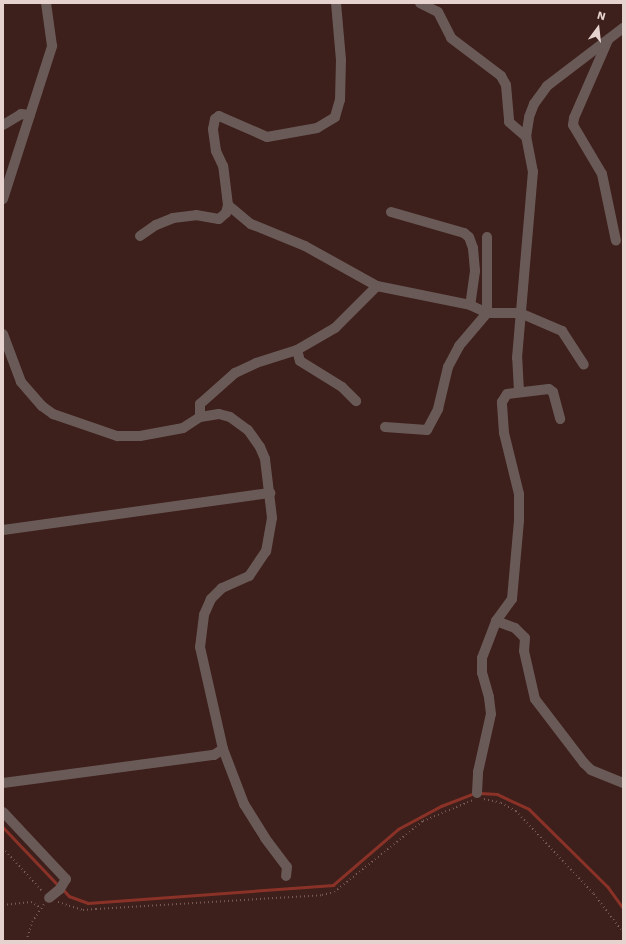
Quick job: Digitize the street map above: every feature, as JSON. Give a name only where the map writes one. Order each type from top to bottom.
[{"type":"lane","points":[[3,199],[52,46],[46,3]]},
{"type":"lane","points":[[140,236],[156,225],[173,218],[196,216],[219,219],[226,214],[228,205],[222,166],[216,151],[215,119],[224,117],[267,137],[317,128],[335,117],[340,100],[341,60],[336,3]]},
{"type":"lane","points":[[420,3],[438,12],[451,38],[501,76],[506,85],[509,122],[526,137]]},
{"type":"lane","points":[[520,392],[517,358],[533,172],[526,137],[528,118],[539,95],[559,76],[623,28]]},
{"type":"lane","points":[[609,38],[574,118],[573,125],[602,174],[616,241]]},
{"type":"lane","points":[[3,125],[21,114],[30,115]]},
{"type":"lane","points":[[228,205],[251,224],[305,246],[377,286],[470,305],[487,313],[520,313],[562,331],[584,365]]},
{"type":"lane","points":[[391,212],[464,233],[469,237],[473,248],[475,271],[470,305]]},
{"type":"lane","points":[[385,427],[427,430],[438,409],[448,367],[460,346],[487,313],[487,237]]},
{"type":"lane","points":[[200,417],[200,404],[235,373],[297,350],[335,328],[377,286]]},
{"type":"lane","points":[[3,334],[21,382],[42,406],[53,414],[117,436],[140,436],[183,428],[200,417],[210,414],[230,417],[248,430],[265,459],[272,518],[266,551],[249,576],[217,591],[207,607],[202,626],[200,647],[223,749],[244,804],[265,838],[288,867],[286,876]]},
{"type":"lane","points":[[297,350],[300,361],[342,387],[356,401]]},
{"type":"lane","points":[[477,793],[477,778],[491,714],[481,666],[485,644],[496,621],[512,599],[519,520],[519,494],[504,433],[502,402],[507,394],[544,389],[553,392],[560,419]]},
{"type":"lane","points":[[3,530],[270,493]]},
{"type":"lane","points":[[496,621],[515,628],[525,638],[524,651],[535,699],[584,763],[591,770],[623,783]]},
{"type":"lane","points":[[3,784],[214,755],[223,749]]},
{"type":"lane","points":[[3,812],[65,877],[66,880],[61,887],[49,898]]},
{"type":"path","points":[[3,848],[49,898],[89,910],[328,894],[347,884],[423,821],[463,802],[478,798],[501,803],[516,811],[594,894],[623,932]]},
{"type":"path","points":[[26,941],[30,928],[41,908],[49,898]]},
{"type":"path","points":[[3,905],[31,902],[41,908]]},
{"type":"waterway","points":[[63,889],[69,896],[88,903],[333,885],[398,829],[441,806],[475,793]]},
{"type":"waterway","points":[[480,793],[497,794],[529,809],[608,887],[623,908]]},
{"type":"waterway","points":[[3,827],[59,886]]}]
